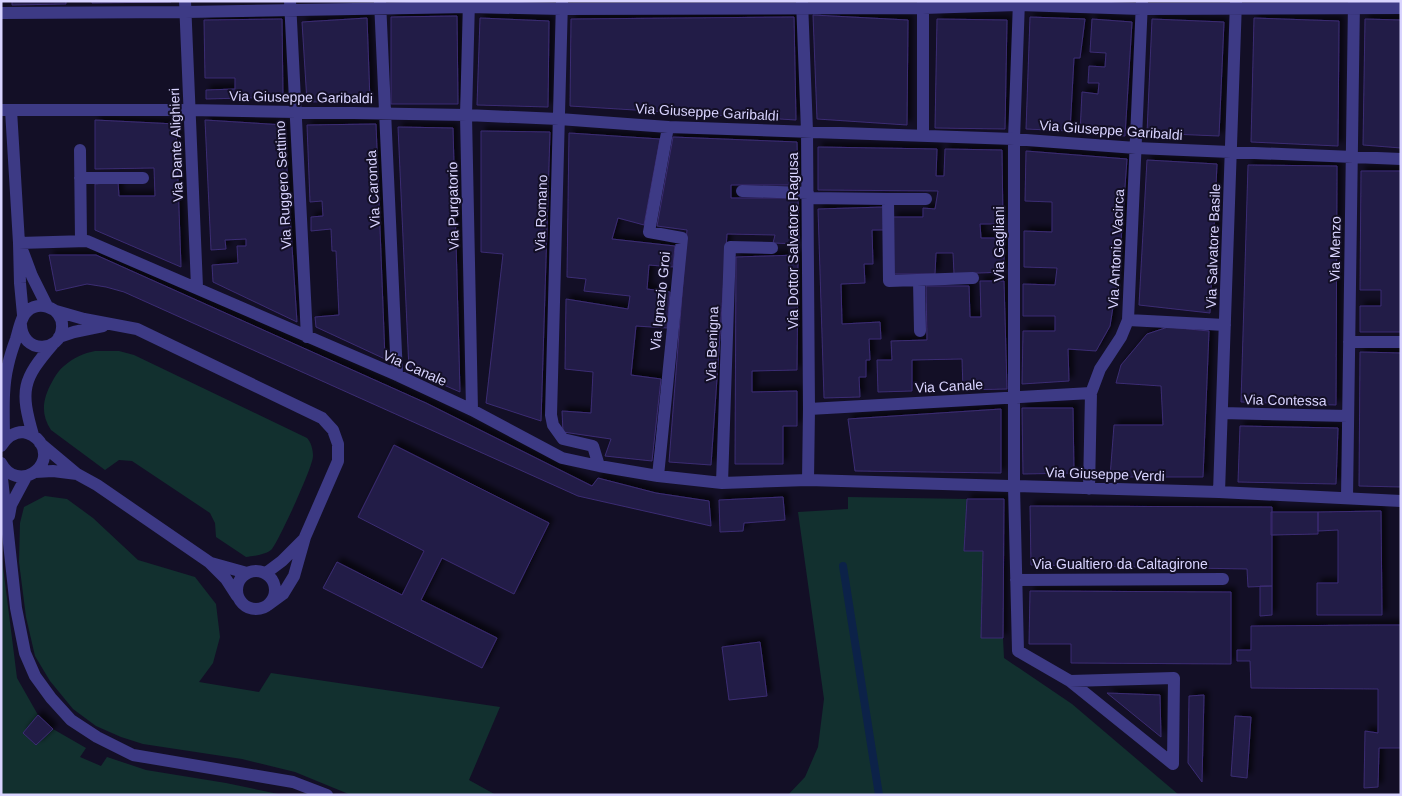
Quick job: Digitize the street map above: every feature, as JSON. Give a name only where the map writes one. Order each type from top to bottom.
[{"type":"street","name":"Via Gagliani","points":[[1019,3],[1014,139],[1014,486],[1018,651],[1070,681]]},
{"type":"street","points":[[1,12],[79,7],[469,4],[1354,4],[1401,8]]},
{"type":"street","name":"Via Purgatorio","points":[[469,4],[466,115],[472,410]]},
{"type":"street","name":"Via Dottor Salvatore Ragusa","points":[[802,4],[808,196],[808,480]]},
{"type":"street","points":[[923,4],[923,135]]},
{"type":"street","name":"Via Salvatore Basile","points":[[1219,492],[1236,4]]},
{"type":"street","name":"Via Menzo","points":[[1347,498],[1354,4]]},
{"type":"street","name":"Via Caronda","points":[[380,5],[396,375]]},
{"type":"street","name":"Via Romano","points":[[562,5],[551,415],[553,425],[563,439],[593,446],[599,466]]},
{"type":"street","name":"Via Antonio Vacirca","points":[[1088,489],[1091,393],[1100,369],[1121,337],[1128,320],[1142,5]]},
{"type":"street","name":"Via Dante Alighieri","points":[[185,6],[197,288]]},
{"type":"street","name":"Via Ruggero Settimo","points":[[290,6],[294,113],[307,336]]},
{"type":"street","points":[[6,110],[19,243],[22,334],[31,344],[40,347],[91,328],[115,324]]},
{"type":"street","name":"Via Giuseppe Garibaldi","points":[[6,110],[189,110],[559,118],[668,127],[923,135],[1014,139],[1136,148],[1401,159]]},
{"type":"street","name":"Via Ignazio Groi","points":[[658,476],[682,238],[649,232],[668,127]]},
{"type":"street","points":[[80,150],[81,241]]},
{"type":"street","points":[[80,178],[143,178]]},
{"type":"street","points":[[742,191],[808,196],[926,199]]},
{"type":"street","points":[[888,199],[889,281],[973,278]]},
{"type":"street","name":"Via Canale","points":[[19,243],[87,241],[396,375],[472,410],[562,458],[658,476],[722,483],[808,480]]},
{"type":"street","points":[[8,523],[11,505],[31,474],[39,468],[44,453],[37,439],[24,398],[27,382],[34,365],[56,340],[62,323],[32,276],[19,243]]},
{"type":"street","name":"Via Benigna","points":[[722,483],[730,247],[772,248]]},
{"type":"street","points":[[919,280],[920,331]]},
{"type":"street","points":[[3,443],[3,399],[7,365],[22,320],[34,307],[52,309],[84,319],[137,329],[322,418],[333,430],[338,444],[338,460],[305,537],[294,576],[283,594],[268,606],[256,610],[250,609],[240,602],[237,585],[243,576],[248,573],[254,571],[266,573],[274,583],[275,589],[275,595],[268,606]]},
{"type":"street","points":[[1128,320],[1225,325]]},
{"type":"street","points":[[1349,342],[1401,342]]},
{"type":"street","name":"Via Canale","points":[[809,409],[1091,393]]},
{"type":"street","name":"Via Contessa","points":[[1222,413],[1348,416]]},
{"type":"street","points":[[3,443],[12,434],[22,432],[37,439],[77,474],[97,485],[209,562],[226,579],[238,596]]},
{"type":"street","points":[[1,464],[15,476],[53,471],[77,474]]},
{"type":"street","points":[[1,469],[16,608],[25,653],[35,676],[50,698],[71,720],[97,738],[133,755],[293,782],[327,795]]},
{"type":"street","name":"Via Giuseppe Verdi","points":[[808,480],[1219,492],[1401,500]]},
{"type":"street","points":[[266,573],[282,561],[305,537]]},
{"type":"street","points":[[209,562],[248,573]]},
{"type":"street","name":"Via Gualtiero da Caltagirone","points":[[1016,580],[1223,579]]},
{"type":"street","points":[[1174,678],[1173,764],[1151,747],[1070,681],[1174,678]]},
{"type":"green space","points":[[95,351],[119,351],[134,355],[307,438],[313,451],[312,463],[272,549],[263,554],[246,557],[216,537],[215,523],[210,513],[132,461],[119,460],[105,470],[51,430],[45,418],[44,406],[46,394],[53,380],[60,369],[71,361]]},
{"type":"green space","points":[[45,496],[67,499],[93,518],[138,560],[195,577],[216,604],[220,637],[213,663],[199,682],[259,692],[271,673],[500,707],[469,780],[496,795],[351,795],[295,772],[242,759],[143,744],[96,726],[73,709],[50,681],[35,656],[26,617],[19,562],[20,523],[24,507]]},
{"type":"green space","points":[[848,497],[967,499],[964,551],[983,551],[981,638],[1003,638],[1004,658],[1072,704],[1179,795],[788,795],[805,777],[818,747],[824,699],[798,512],[848,509]]},
{"type":"green space","points":[[1,551],[17,678],[38,715],[23,733],[36,745],[53,729],[86,748],[80,757],[101,766],[107,757],[146,770],[226,783],[283,795],[1,795]]},
{"type":"building","points":[[12,1],[66,1],[66,4],[12,5]]},
{"type":"building","points":[[92,1],[171,1],[171,2],[92,3]]},
{"type":"building","points":[[813,15],[908,20],[907,125],[817,119]]},
{"type":"building","points":[[457,16],[458,104],[391,104],[391,17]]},
{"type":"building","points":[[794,17],[796,120],[570,106],[571,19]]},
{"type":"building","points":[[1030,17],[1085,19],[1080,58],[1074,58],[1070,131],[1026,129]]},
{"type":"building","points":[[367,18],[370,101],[307,102],[302,22]]},
{"type":"building","points":[[480,18],[549,21],[548,107],[477,105]]},
{"type":"building","points":[[1254,18],[1339,21],[1338,146],[1251,142]]},
{"type":"building","points":[[282,19],[283,97],[206,99],[206,90],[235,89],[235,78],[205,78],[204,20]]},
{"type":"building","points":[[937,19],[1007,20],[1005,129],[935,128]]},
{"type":"building","points":[[1092,19],[1132,22],[1125,136],[1080,133],[1082,92],[1098,94],[1099,83],[1088,83],[1089,66],[1105,67],[1106,53],[1090,52]]},
{"type":"building","points":[[1152,19],[1224,22],[1219,136],[1147,133]]},
{"type":"building","points":[[1365,19],[1401,20],[1401,148],[1363,145]]},
{"type":"building","points":[[95,120],[176,124],[181,267],[95,230],[95,184],[118,182],[119,196],[155,196],[154,168],[95,169]]},
{"type":"building","points":[[205,120],[284,125],[297,322],[213,282],[212,265],[238,263],[237,246],[246,246],[246,239],[225,240],[226,249],[211,250]]},
{"type":"building","points":[[376,124],[385,359],[316,327],[315,317],[339,315],[336,251],[332,251],[331,229],[311,231],[311,217],[323,216],[322,201],[310,202],[307,125]]},
{"type":"building","points":[[398,127],[453,128],[460,392],[409,370]]},
{"type":"building","points":[[481,131],[550,132],[541,421],[486,403],[503,254],[481,252]]},
{"type":"building","points":[[569,133],[660,139],[644,225],[618,218],[612,239],[675,246],[673,267],[649,265],[647,289],[670,292],[667,328],[636,326],[631,375],[661,379],[652,461],[605,456],[611,439],[563,432],[562,411],[591,413],[593,372],[565,369],[566,299],[628,309],[630,296],[584,291],[586,279],[567,277]]},
{"type":"building","points":[[673,137],[797,142],[798,185],[731,185],[731,198],[798,198],[799,244],[773,243],[775,235],[727,234],[711,465],[669,462],[687,230],[657,226]]},
{"type":"building","points":[[818,147],[937,149],[936,176],[944,176],[945,149],[1002,150],[1003,224],[980,224],[981,238],[1004,238],[1004,272],[954,274],[953,253],[936,253],[935,274],[893,274],[893,217],[923,217],[923,208],[935,209],[938,191],[818,190]]},
{"type":"building","points":[[1026,151],[1127,159],[1119,269],[1110,326],[1096,351],[1068,349],[1069,381],[1022,384],[1023,331],[1055,331],[1055,316],[1023,316],[1023,284],[1055,285],[1057,268],[1024,267],[1024,231],[1052,232],[1052,202],[1025,201]]},
{"type":"building","points":[[1147,160],[1217,164],[1210,313],[1139,305]]},
{"type":"building","points":[[1248,165],[1337,166],[1336,405],[1241,402]]},
{"type":"building","points":[[1361,171],[1401,171],[1401,332],[1360,332],[1360,306],[1381,306],[1381,290],[1360,290]]},
{"type":"building","points":[[884,207],[884,230],[872,230],[873,264],[864,264],[865,283],[841,284],[842,324],[880,322],[881,339],[869,339],[870,360],[866,360],[866,377],[859,377],[860,397],[824,398],[818,209]]},
{"type":"building","points":[[49,255],[96,255],[426,403],[592,486],[598,478],[656,493],[709,501],[711,526],[578,496],[124,292],[87,284],[56,291]]},
{"type":"building","points":[[798,255],[797,370],[752,371],[752,392],[797,391],[797,426],[783,426],[783,464],[735,464],[736,257]]},
{"type":"building","points":[[980,281],[1004,281],[1007,389],[963,390],[962,359],[912,360],[912,391],[878,392],[877,360],[892,360],[891,341],[927,340],[926,286],[969,286],[970,317],[981,317]]},
{"type":"building","points":[[1168,327],[1209,331],[1203,477],[1110,477],[1114,425],[1163,425],[1161,386],[1116,383],[1121,365],[1147,334]]},
{"type":"building","points":[[1360,352],[1401,353],[1401,487],[1359,486]]},
{"type":"building","points":[[1022,408],[1073,408],[1074,473],[1023,474]]},
{"type":"building","points":[[1001,409],[1001,473],[855,471],[848,419]]},
{"type":"building","points":[[1240,426],[1338,428],[1336,484],[1238,482]]},
{"type":"building","points":[[394,445],[549,523],[514,594],[442,558],[421,600],[497,638],[482,668],[323,588],[337,562],[402,595],[424,551],[358,517]]},
{"type":"building","points":[[783,497],[785,520],[744,523],[743,531],[720,532],[719,500]]},
{"type":"building","points":[[967,499],[1004,499],[1003,638],[981,638],[983,551],[964,551]]},
{"type":"building","points":[[1030,506],[1272,507],[1272,586],[1248,587],[1247,569],[1031,565]]},
{"type":"building","points":[[1381,511],[1382,615],[1317,615],[1317,583],[1338,583],[1338,530],[1318,531],[1318,512]]},
{"type":"building","points":[[1271,512],[1318,512],[1318,534],[1271,535]]},
{"type":"building","points":[[1260,586],[1272,586],[1272,615],[1260,616]]},
{"type":"building","points":[[1030,591],[1231,592],[1231,664],[1071,663],[1071,644],[1029,644]]},
{"type":"building","points":[[1401,625],[1401,748],[1379,748],[1378,787],[1364,788],[1365,731],[1378,733],[1378,689],[1251,688],[1250,661],[1237,661],[1237,650],[1251,650],[1251,626]]},
{"type":"building","points":[[760,642],[767,696],[729,700],[722,647]]},
{"type":"building","points":[[1107,693],[1160,695],[1161,737]]},
{"type":"building","points":[[1204,695],[1202,782],[1188,763],[1189,696]]},
{"type":"building","points":[[38,715],[53,729],[36,745],[23,733]]},
{"type":"building","points":[[1235,716],[1251,717],[1247,778],[1231,776]]},
{"type":"waterway","points":[[843,566],[879,795]]}]
